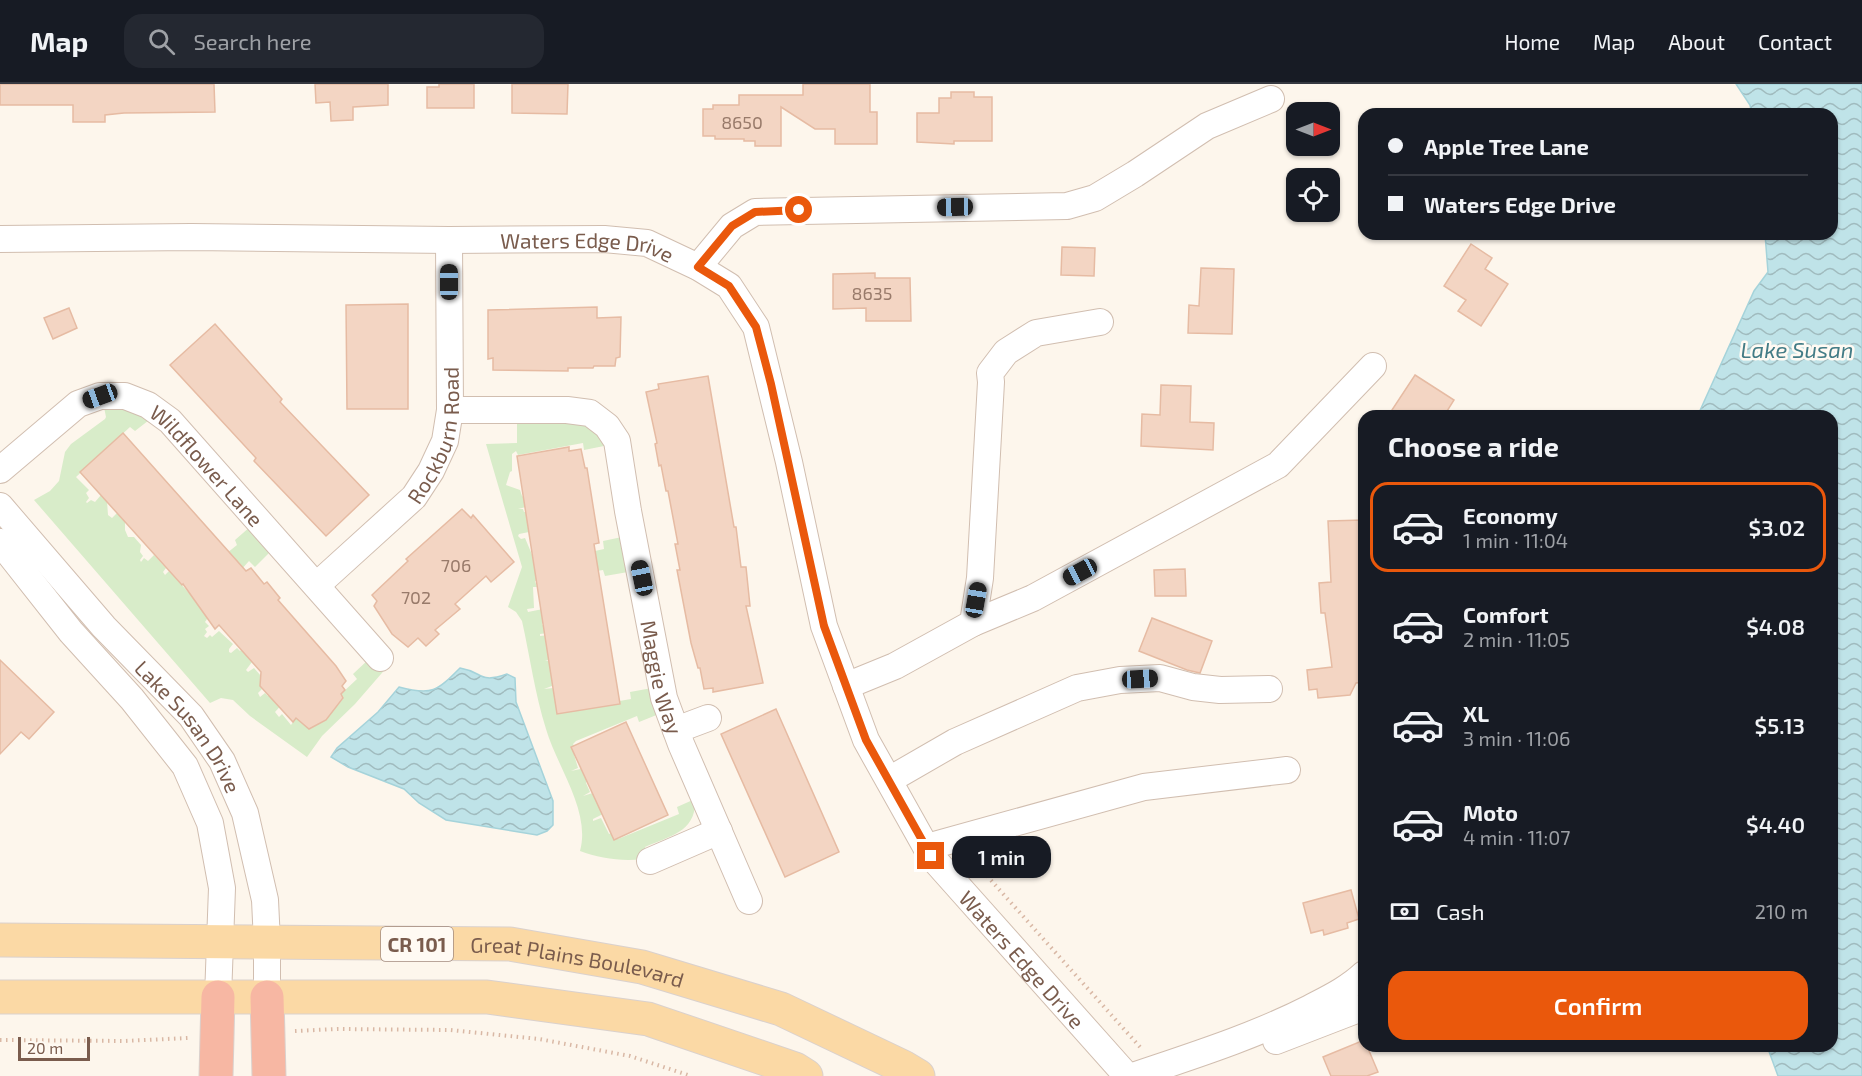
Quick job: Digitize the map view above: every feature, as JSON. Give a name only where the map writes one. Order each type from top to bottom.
[{"type":"highway","points":[[216,1076],[218,997]]},
{"type":"highway","points":[[267,997],[269,1076]]},
{"type":"main road","name":"Great Plains Boulevard","points":[[0,940],[510,945],[642,967],[781,1009],[918,1076]]},
{"type":"main road","points":[[0,997],[487,997],[648,1019],[795,1069],[806,1076]]},
{"type":"street","points":[[698,267],[732,226],[755,212],[1067,206],[1095,198],[1207,126],[1271,99]]},
{"type":"street","name":"Waters Edge Drive","points":[[0,239],[191,237],[604,239],[647,243],[698,267],[729,286],[756,327],[824,626],[866,740],[931,856],[1127,1076]]},
{"type":"street","name":"Rockburn Road","points":[[317,585],[414,497],[431,471],[445,441],[450,410],[449,240]]},
{"type":"street","points":[[973,623],[980,578],[990,373],[1006,352],[1036,333],[1100,322]]},
{"type":"street","points":[[846,686],[895,666],[973,623],[1033,598],[1278,465],[1373,366]]},
{"type":"street","name":"Wildflower Lane","points":[[0,470],[78,404],[100,396],[125,396],[148,405],[171,421],[380,658]]},
{"type":"street","name":"Maggie Way","points":[[450,410],[567,410],[590,413],[607,426],[617,441],[664,698],[749,900]]},
{"type":"street","name":"Lake Susan Drive","points":[[0,506],[104,627],[191,716],[222,761],[245,813],[265,900],[267,997]]},
{"type":"street","name":"Lake Susan Drive","points":[[0,542],[71,632],[132,699],[185,766],[210,823],[222,888],[218,997]]},
{"type":"street","points":[[889,780],[956,742],[1077,688],[1120,680],[1160,678],[1193,687],[1220,690],[1269,689]]},
{"type":"street","points":[[676,730],[708,718]]},
{"type":"street","points":[[927,847],[1144,787],[1287,770]]},
{"type":"street","points":[[650,861],[719,831]]},
{"type":"street","points":[[1166,1072],[1205,1052],[1287,1020],[1351,986],[1358,980]]},
{"type":"street","points":[[1132,1076],[1166,1072],[1291,1036],[1358,1009]]},
{"type":"path","points":[[955,839],[1106,1011],[1166,1072]]},
{"type":"path","points":[[309,1030],[450,1030],[539,1039],[630,1056],[690,1076]]},
{"type":"path","points":[[0,1040],[124,1041],[172,1038]]},
{"type":"green space","points":[[109,405],[153,417],[135,431],[130,427],[76,477],[89,490],[86,493],[89,498],[87,503],[91,500],[95,502],[101,495],[107,501],[108,515],[112,518],[117,513],[125,522],[128,537],[134,537],[141,545],[140,552],[143,556],[141,562],[144,558],[148,561],[154,555],[166,568],[163,572],[165,575],[169,571],[189,593],[207,583],[227,553],[237,545],[235,540],[251,526],[272,550],[255,567],[249,561],[241,570],[205,622],[209,626],[205,629],[207,632],[204,636],[212,637],[219,631],[233,644],[229,652],[237,648],[240,651],[242,649],[252,662],[246,670],[248,672],[254,668],[261,676],[262,689],[258,693],[260,697],[265,693],[268,696],[276,688],[286,700],[275,712],[279,717],[282,714],[291,725],[296,718],[310,729],[326,719],[343,699],[341,694],[357,679],[353,674],[369,659],[388,666],[355,704],[322,736],[307,757],[250,716],[233,700],[221,698],[210,703],[34,500],[50,491],[59,481],[65,452],[71,444],[105,419],[104,407]]},
{"type":"green space","points":[[571,420],[591,429],[604,446],[584,450],[583,443],[518,455],[516,451],[512,454],[512,471],[506,485],[520,490],[525,498],[526,507],[518,509],[526,512],[529,532],[518,536],[521,539],[525,538],[536,564],[604,549],[603,541],[622,537],[628,572],[605,576],[603,570],[535,581],[537,587],[533,587],[534,608],[527,609],[528,612],[543,609],[545,621],[542,624],[548,633],[540,634],[540,636],[549,635],[555,658],[545,661],[551,661],[557,684],[544,689],[553,688],[561,711],[631,699],[630,692],[652,688],[659,714],[639,722],[637,716],[576,741],[573,744],[576,749],[573,751],[578,768],[571,771],[585,768],[586,783],[590,792],[583,796],[596,792],[603,814],[593,821],[601,818],[609,834],[614,832],[618,839],[679,814],[677,807],[695,799],[692,819],[687,826],[672,836],[645,847],[647,852],[643,859],[611,859],[580,851],[581,820],[577,805],[546,729],[522,621],[516,612],[508,607],[522,567],[486,444],[517,443],[517,421]]},
{"type":"water","name":"Lake Susan","points":[[1736,84],[1862,84],[1862,1076],[1778,1076],[1769,1052],[1838,1052],[1838,410],[1700,410],[1754,291],[1768,272],[1765,240],[1838,240],[1838,108],[1751,108]]},
{"type":"water","points":[[460,668],[486,678],[507,674],[515,678],[516,702],[553,801],[553,825],[547,831],[537,835],[446,820],[419,803],[404,789],[348,767],[331,757],[337,748],[378,712],[399,687],[419,691],[433,690]]},
{"type":"building","points":[[0,84],[214,84],[215,112],[124,113],[105,115],[105,122],[73,122],[73,105],[0,105]]},
{"type":"building","points":[[315,84],[388,84],[388,105],[353,107],[353,120],[331,121],[330,102],[316,103]]},
{"type":"building","points":[[439,84],[474,84],[474,108],[427,108],[427,87],[439,87]]},
{"type":"building","points":[[512,84],[568,84],[567,114],[512,113]]},
{"type":"building","points":[[803,84],[870,84],[870,112],[877,112],[877,144],[835,144],[835,129],[815,129],[781,107],[781,146],[755,146],[755,141],[715,139],[715,136],[703,136],[703,109],[713,109],[713,105],[739,105],[739,95],[803,95]]},
{"type":"building","points":[[951,92],[974,92],[974,97],[992,97],[992,141],[954,141],[954,144],[917,142],[917,113],[939,113],[939,98],[951,98]]},
{"type":"building","points":[[1471,244],[1492,258],[1485,269],[1508,284],[1481,326],[1458,311],[1466,300],[1444,286]]},
{"type":"building","points":[[1062,247],[1095,248],[1094,276],[1061,275]]},
{"type":"building","points":[[1201,268],[1234,269],[1232,334],[1188,333],[1189,305],[1199,306]]},
{"type":"building","points":[[875,273],[875,278],[910,278],[911,321],[866,321],[866,308],[833,309],[833,274]]},
{"type":"building","points":[[408,304],[408,409],[347,409],[346,305]]},
{"type":"building","points":[[597,307],[597,318],[621,317],[620,357],[616,358],[615,366],[568,368],[568,371],[493,370],[493,358],[488,359],[488,310]]},
{"type":"building","points":[[69,308],[77,328],[53,339],[44,318]]},
{"type":"building","points":[[215,324],[282,399],[280,402],[369,495],[326,536],[254,461],[256,458],[170,365]]},
{"type":"building","points":[[1415,375],[1454,400],[1448,410],[1392,410]]},
{"type":"building","points":[[708,376],[734,527],[736,527],[741,567],[746,567],[750,606],[746,606],[763,683],[713,692],[713,688],[704,689],[700,668],[698,668],[691,643],[677,570],[680,570],[675,544],[678,544],[668,491],[666,491],[661,465],[659,466],[655,444],[657,443],[646,392],[659,389],[658,384]]},
{"type":"building","points":[[1161,385],[1191,386],[1190,422],[1214,423],[1213,450],[1141,446],[1142,414],[1160,415]]},
{"type":"building","points":[[123,433],[246,571],[251,568],[264,584],[267,582],[280,598],[278,600],[336,666],[346,681],[342,686],[345,690],[341,694],[343,698],[326,720],[309,729],[296,718],[293,722],[260,686],[261,672],[219,625],[215,629],[183,584],[80,472]]},
{"type":"building","points":[[569,447],[569,451],[581,449],[585,468],[587,468],[599,543],[594,544],[620,704],[557,714],[517,456]]},
{"type":"building","points":[[462,509],[471,518],[473,515],[514,562],[491,582],[486,576],[455,604],[460,609],[435,630],[439,634],[426,646],[418,638],[408,647],[392,634],[374,606],[377,601],[372,595],[408,561],[406,559]]},
{"type":"building","points":[[1358,520],[1358,683],[1350,695],[1318,698],[1317,689],[1309,690],[1307,670],[1332,667],[1325,613],[1321,613],[1319,583],[1331,582],[1328,521]]},
{"type":"building","points":[[1185,569],[1186,596],[1155,596],[1154,570]]},
{"type":"building","points":[[1152,618],[1212,641],[1200,673],[1139,651]]},
{"type":"building","points":[[0,660],[54,712],[29,739],[21,732],[0,754]]},
{"type":"building","points":[[776,709],[839,852],[785,877],[721,734]]},
{"type":"building","points":[[626,722],[668,815],[614,840],[571,747]]},
{"type":"building","points":[[1351,890],[1358,919],[1347,923],[1348,928],[1324,935],[1323,930],[1311,933],[1303,903]]},
{"type":"building","points":[[1358,1042],[1358,1052],[1370,1052],[1378,1072],[1367,1076],[1331,1076],[1323,1057]]},
{"type":"route","points":[[799,210],[755,212],[732,226],[698,267],[729,286],[756,327],[789,462],[824,626],[866,740],[931,856]]}]
